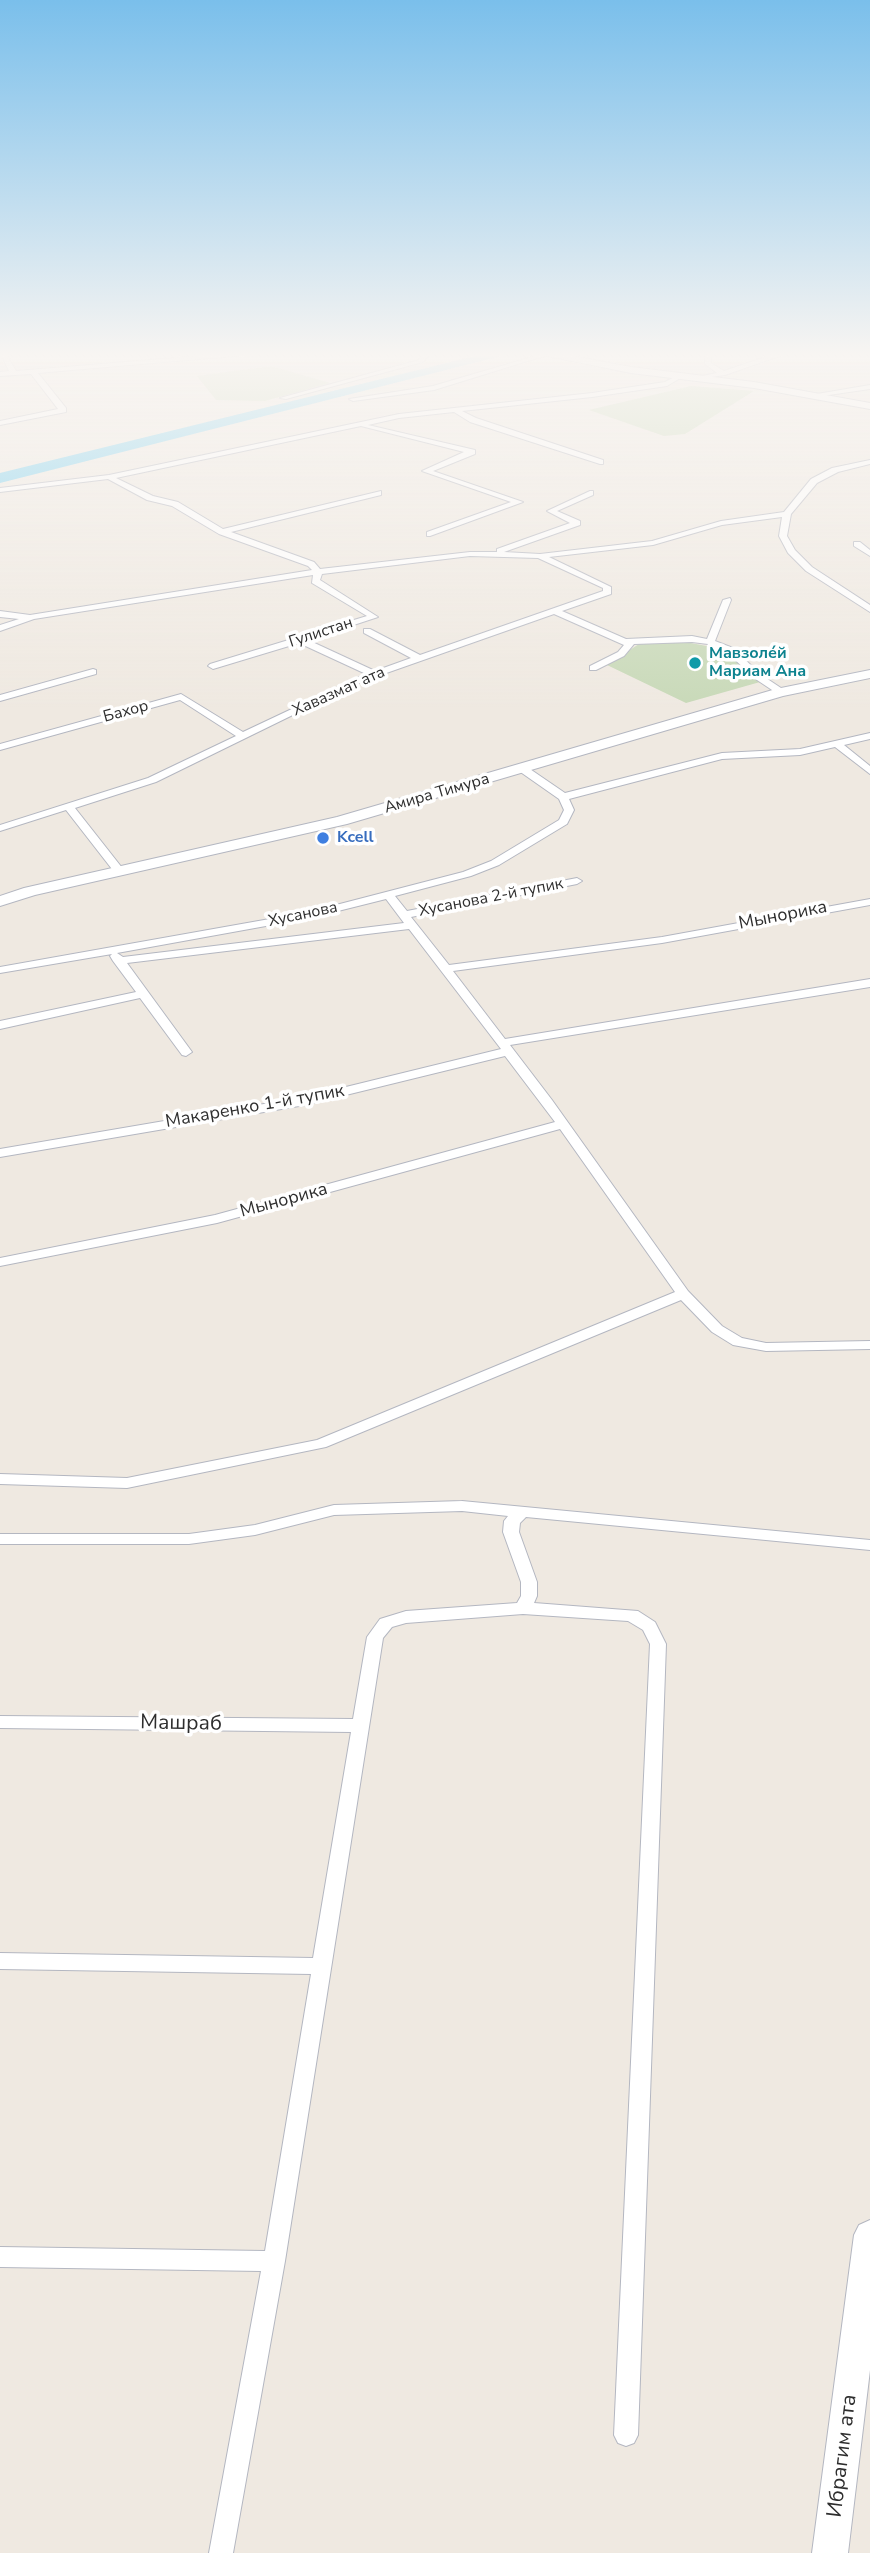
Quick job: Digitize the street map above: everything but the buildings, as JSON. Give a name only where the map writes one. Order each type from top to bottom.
[{"type":"street","points":[[0,490],[138,471]]},
{"type":"street","points":[[426,471],[519,502],[430,534]]},
{"type":"street","points":[[833,471],[814,481],[787,514],[783,536],[791,551],[825,581],[870,609]]},
{"type":"street","name":"Гулистан","points":[[109,477],[150,498],[175,504],[222,532],[311,564],[318,573],[315,581],[374,617],[213,666]]},
{"type":"street","points":[[222,532],[378,493]]},
{"type":"street","points":[[492,554],[577,523],[551,511],[590,493]]},
{"type":"street","points":[[0,628],[32,617],[318,573],[470,554],[540,556],[661,542],[720,523],[787,514]]},
{"type":"street","points":[[857,544],[870,554]]},
{"type":"street","name":"Хавазмат ата","points":[[0,828],[152,780],[374,674],[608,592],[607,587],[540,556]]},
{"type":"street","points":[[710,642],[727,600]]},
{"type":"street","points":[[557,612],[625,642],[692,639],[710,642],[730,650],[757,676],[781,692]]},
{"type":"street","points":[[0,614],[32,617]]},
{"type":"street","points":[[367,631],[418,658]]},
{"type":"street","points":[[301,640],[374,674]]},
{"type":"street","points":[[593,668],[621,654],[632,641]]},
{"type":"street","points":[[2,696],[93,672]]},
{"type":"street","name":"Амира Тимура","points":[[0,901],[30,891],[341,821],[781,692],[870,674]]},
{"type":"street","name":"Бахор","points":[[0,747],[181,697],[243,736]]},
{"type":"street","points":[[523,769],[563,797],[722,756],[800,752],[870,736]]},
{"type":"street","points":[[837,744],[870,771]]},
{"type":"street","name":"Хусанова","points":[[0,970],[310,915],[467,874],[519,851],[563,822],[569,810],[563,797]]},
{"type":"street","points":[[68,806],[119,872]]},
{"type":"street","name":"Хусанова 2-й тупик","points":[[119,961],[408,920],[577,881]]},
{"type":"street","points":[[389,895],[563,1124],[683,1294],[718,1329],[738,1342],[765,1347],[870,1345]]},
{"type":"street","name":"Мынорика","points":[[446,970],[662,940],[870,902]]},
{"type":"street","points":[[112,948],[141,994],[186,1052]]},
{"type":"street","name":"Макаренко 1-й тупик","points":[[0,1153],[305,1101],[506,1047],[870,983]]},
{"type":"street","points":[[0,1025],[141,994]]},
{"type":"street","name":"Мынорика","points":[[0,1262],[217,1219],[563,1124]]},
{"type":"street","points":[[0,1479],[127,1483],[321,1444],[683,1294]]},
{"type":"street","points":[[0,1539],[189,1539],[255,1530],[334,1510],[462,1507],[870,1545]]},
{"type":"street","points":[[523,1608],[529,1596],[529,1582],[511,1532],[512,1521],[524,1511]]},
{"type":"street","points":[[221,2553],[274,2261],[375,1637],[386,1623],[406,1617],[523,1608],[632,1615],[649,1626],[658,1644],[625,2435]]},
{"type":"street","name":"Машраб","points":[[0,1722],[361,1726]]},
{"type":"street","points":[[0,1961],[322,1966]]},
{"type":"street","name":"Ибрагим ата","points":[[830,2553],[870,2235]]},
{"type":"street","points":[[0,2257],[274,2261]]},
{"type":"green space","points":[[685,642],[723,649],[760,682],[686,703],[607,665],[639,644]]},
{"type":"waterway","points":[[0,478],[28,471]]},
{"type":"place","name":"Мавзоле́й Мариам Ана","points":[[695,663]]},
{"type":"place","name":"Kcell","points":[[323,838]]}]
